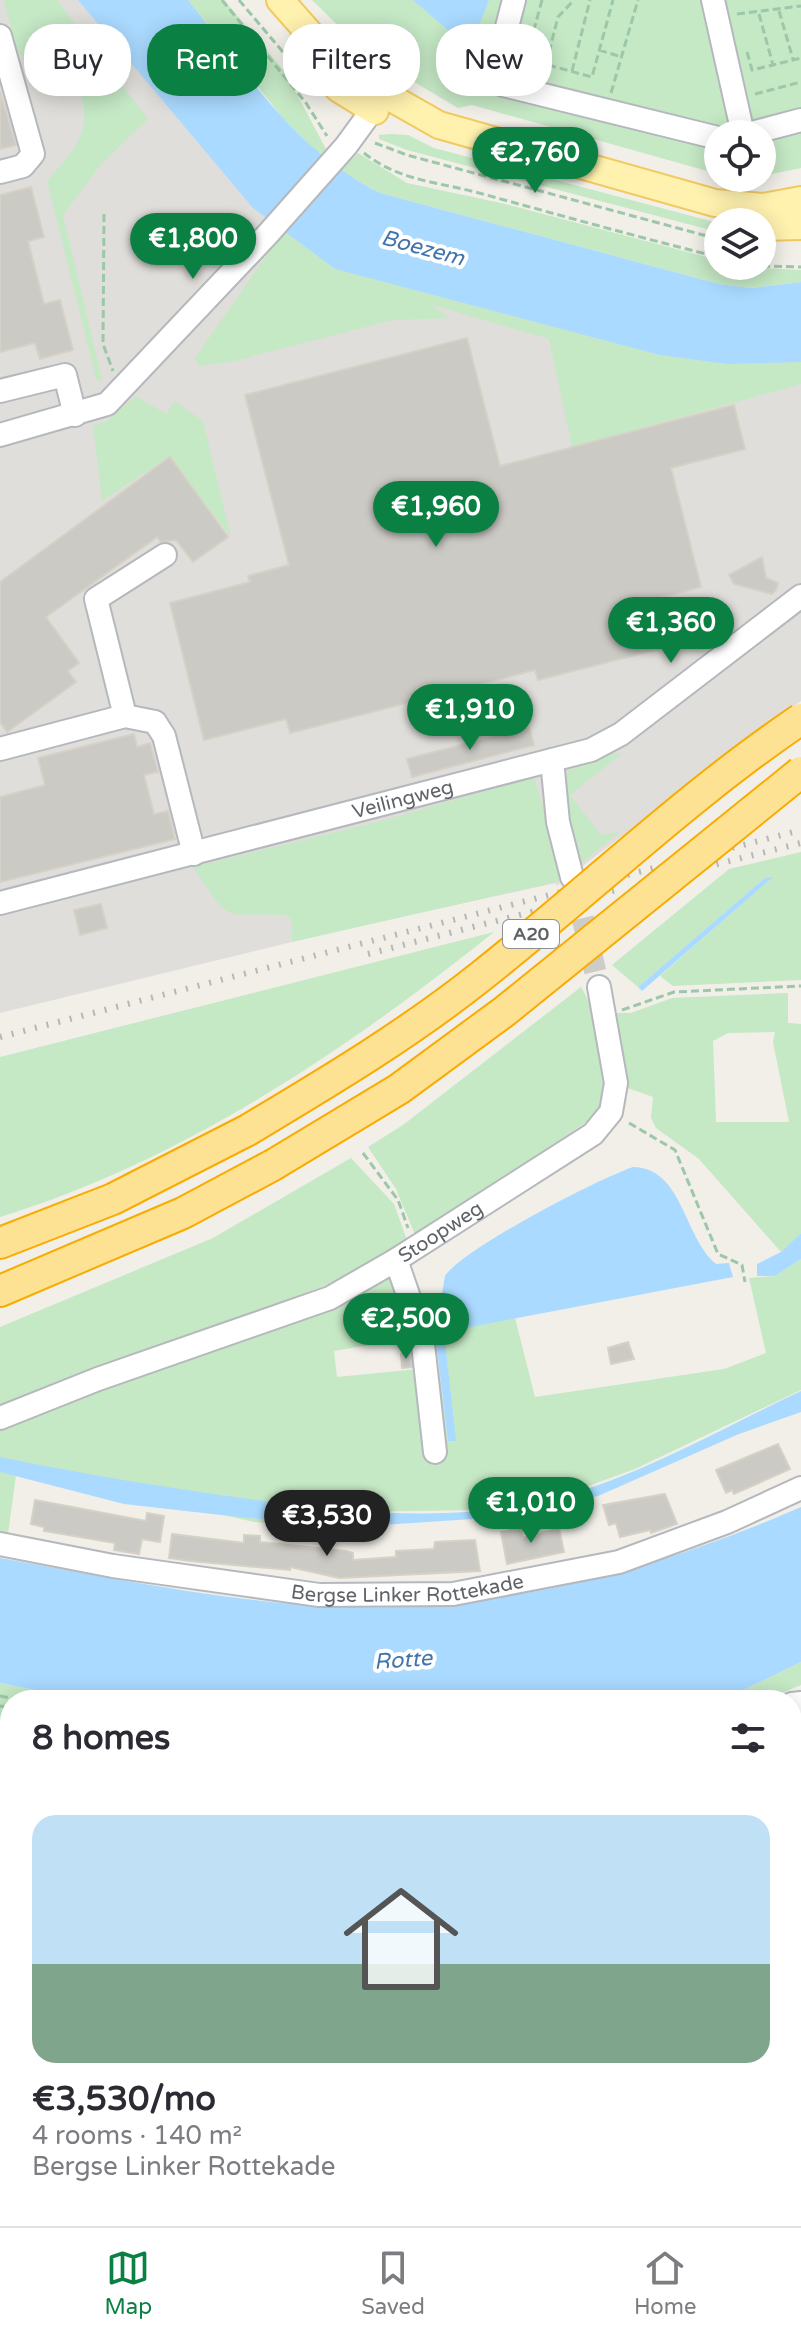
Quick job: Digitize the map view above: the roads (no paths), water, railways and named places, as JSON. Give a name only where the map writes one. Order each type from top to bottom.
[{"type":"highway","name":"A20","points":[[0,1243],[113,1199],[248,1130],[377,1053],[480,977],[664,822],[801,719]]},
{"type":"highway","name":"A20","points":[[0,1291],[183,1213],[273,1165],[399,1089],[505,1011],[801,772]]},
{"type":"main road","points":[[259,0],[339,89],[469,136],[715,203],[763,207],[801,200]]},
{"type":"main road","points":[[280,0],[325,51],[407,129],[459,148],[704,214]]},
{"type":"main road","points":[[776,227],[801,226]]},
{"type":"street","points":[[514,0],[495,73],[497,81],[606,112],[704,135]]},
{"type":"street","points":[[713,7],[742,120]]},
{"type":"street","points":[[0,36],[33,154],[23,166],[0,172]]},
{"type":"street","points":[[0,435],[107,404],[120,377],[267,235],[342,150],[378,102]]},
{"type":"street","points":[[776,126],[801,120]]},
{"type":"street","points":[[0,391],[65,375],[75,415]]},
{"type":"street","points":[[125,716],[96,599],[165,555]]},
{"type":"street","name":"Veilingweg","points":[[0,903],[591,750],[621,734],[797,608]]},
{"type":"street","points":[[0,749],[125,716],[155,722],[164,736],[194,854]]},
{"type":"street","points":[[552,760],[558,822],[572,877]]},
{"type":"street","name":"Stoopweg","points":[[0,1418],[98,1379],[330,1298],[406,1254],[593,1134],[611,1112],[616,1083],[601,995]]},
{"type":"street","points":[[406,1254],[422,1335],[435,1452]]},
{"type":"street","name":"Bergse Linker Rottekade","points":[[0,1544],[113,1566],[319,1595],[453,1594],[619,1562],[727,1522],[801,1488]]},
{"type":"water","points":[[78,0],[188,0],[207,24],[147,24],[147,82],[131,63],[131,24],[98,24]]},
{"type":"water","points":[[413,0],[489,0],[479,24],[441,24]]},
{"type":"water","name":"Boezem","points":[[159,96],[264,96],[297,133],[323,156],[380,193],[719,284],[751,288],[801,282],[801,362],[727,364],[660,355],[335,269],[253,208]]},
{"type":"water","points":[[773,877],[642,991],[638,987],[765,878]]},
{"type":"water","points":[[633,1167],[650,1170],[673,1191],[705,1252],[716,1264],[729,1263],[733,1277],[444,1332],[456,1441],[448,1441],[435,1334],[445,1276],[477,1249],[504,1232],[563,1199]]},
{"type":"water","points":[[801,1233],[801,1259],[775,1276],[757,1276],[757,1264],[781,1252]]},
{"type":"water","points":[[801,1391],[801,1412],[739,1434],[598,1496],[518,1516],[367,1526],[248,1518],[124,1504],[0,1472],[0,1457],[164,1487],[299,1505],[373,1512],[484,1511],[557,1498],[620,1477]]},
{"type":"water","name":"Rotte","points":[[801,1507],[801,1662],[744,1690],[35,1690],[0,1683],[0,1558],[243,1599],[324,1606],[385,1607],[447,1604],[568,1585],[628,1570]]},
{"type":"tunnel","points":[[575,886],[599,987]]},
{"type":"railway","points":[[0,1037],[801,830]]},
{"type":"railway","points":[[670,876],[801,843]]},
{"type":"railway","points":[[368,954],[620,889]]}]
